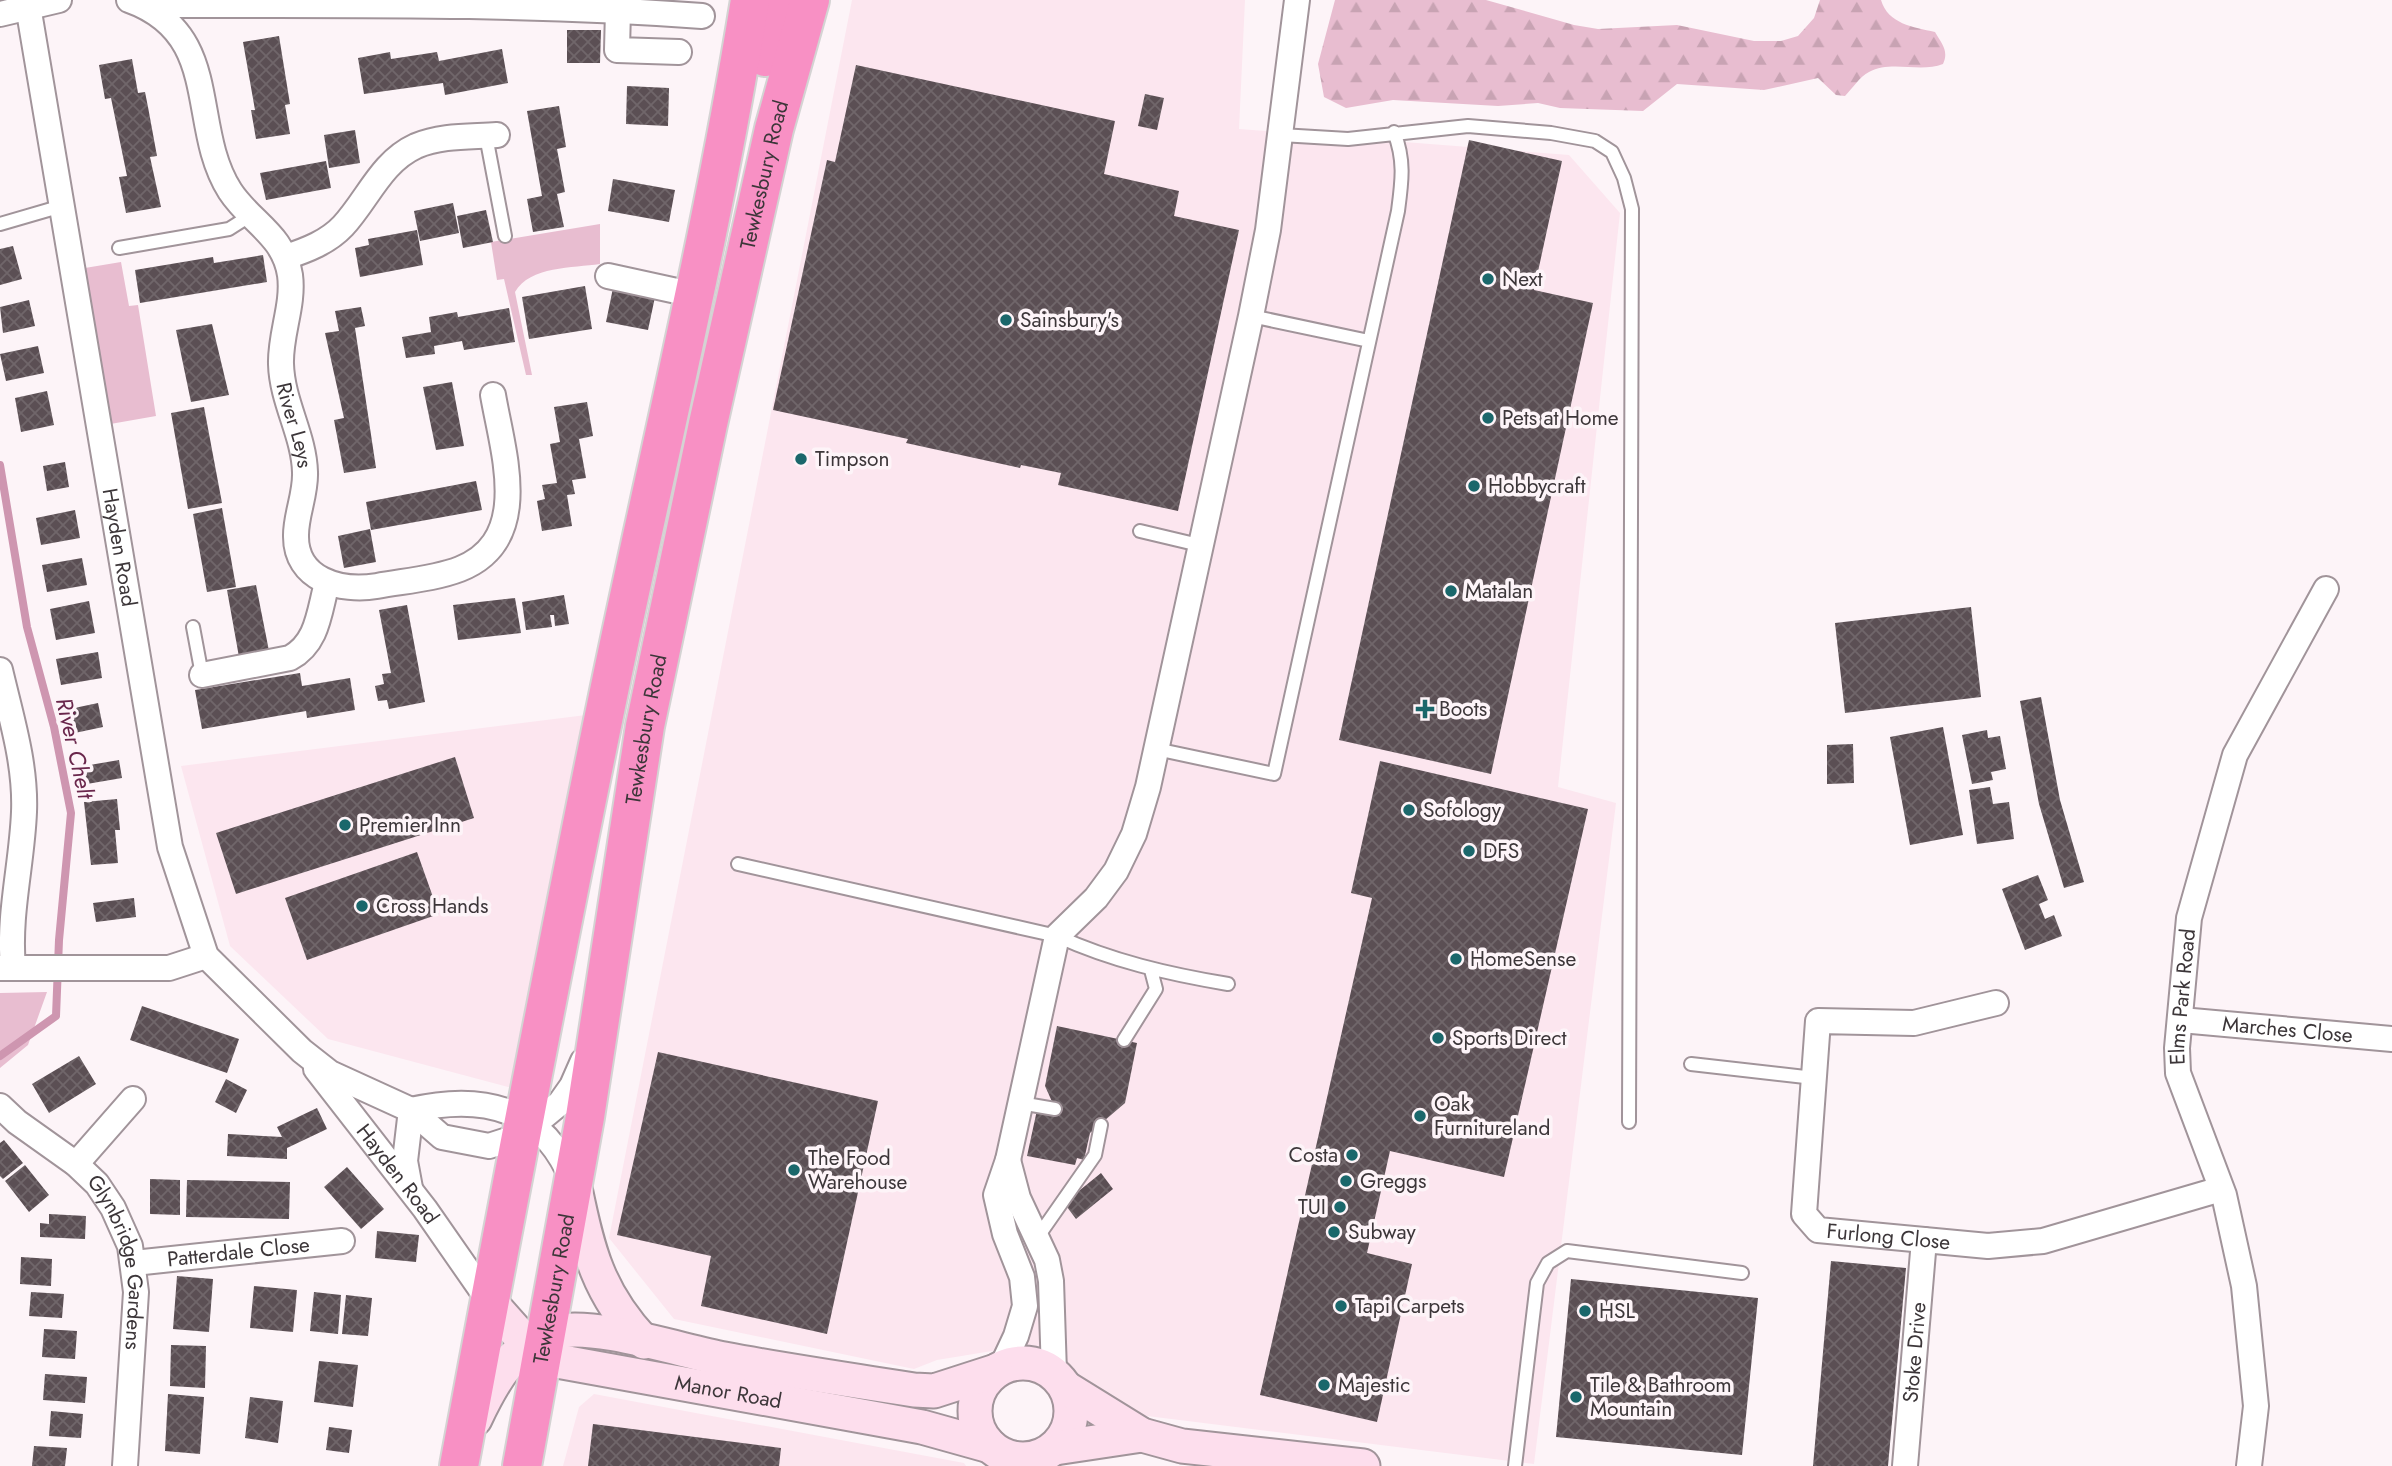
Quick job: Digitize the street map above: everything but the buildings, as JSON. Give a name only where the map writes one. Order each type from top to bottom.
[{"type":"highway","name":"Tewkesbury Road","points":[[461,1455],[489,1301],[527,1126],[606,706],[722,160],[750,0]]},
{"type":"highway","points":[[722,160],[742,135],[754,108],[778,0]]},
{"type":"highway","name":"Tewkesbury Road","points":[[522,1466],[539,1346],[573,1183],[601,1021],[648,713],[708,424],[774,129],[810,0]]},
{"type":"street","points":[[0,14],[28,4],[59,0]]},
{"type":"street","name":"River Leys","points":[[130,0],[155,12],[169,24],[191,54],[199,71],[221,174],[231,192],[278,242],[286,257],[291,293],[281,365],[306,474],[296,536],[303,561],[327,583]]},
{"type":"street","points":[[1142,1435],[1019,1460],[992,1453],[981,1435],[975,1407],[985,1380],[998,1369],[1016,1336],[1025,1306],[1021,1277],[1004,1234],[996,1195],[1008,1160],[1056,936],[1096,898],[1116,871],[1134,834],[1156,749],[1251,316],[1281,135],[1297,0]]},
{"type":"street","name":"Hayden Road","points":[[28,4],[170,847],[206,956],[302,1051],[330,1073],[411,1110],[442,1137],[467,1144],[489,1146],[527,1126]]},
{"type":"street","points":[[155,12],[174,5],[618,10],[702,16]]},
{"type":"street","points":[[618,10],[617,50],[679,52]]},
{"type":"street","points":[[286,257],[326,241],[343,226],[398,157],[428,142],[491,136]]},
{"type":"street","points":[[608,276],[695,295]]},
{"type":"street","points":[[202,675],[290,658],[300,652],[314,635],[327,583],[351,589],[446,574],[462,569],[489,549],[505,521],[509,498],[493,395]]},
{"type":"street","name":"Elms Park Road","points":[[2249,1466],[2256,1406],[2244,1286],[2221,1189],[2178,1073],[2189,918],[2235,755],[2326,589]]},
{"type":"street","points":[[0,670],[21,762],[24,809],[18,890],[10,933],[15,967],[169,968],[206,956]]},
{"type":"street","name":"Furlong Close","points":[[1997,1003],[1914,1023],[1818,1021],[1804,1214],[1818,1230],[1988,1246],[2043,1241],[2221,1189]]},
{"type":"street","name":"Marches Close","points":[[2181,1020],[2392,1039]]},
{"type":"street","points":[[527,1126],[572,1086],[601,1021]]},
{"type":"street","name":"Hayden Road","points":[[302,1051],[413,1195],[489,1301]]},
{"type":"street","points":[[76,1164],[133,1098]]},
{"type":"street","points":[[413,1195],[405,1161],[411,1110],[444,1102],[527,1126],[555,1146],[573,1183],[586,1239],[600,1282],[619,1314],[644,1342]]},
{"type":"street","name":"Glynbridge Gardens","points":[[0,1106],[17,1122],[76,1164],[113,1208],[134,1263],[136,1292],[125,1466]]},
{"type":"street","points":[[1008,1160],[1018,1198],[1047,1260],[1060,1380],[1071,1404],[1072,1420],[1066,1436],[1048,1456]]},
{"type":"street","name":"Stoke Drive","points":[[1905,1466],[1924,1240]]},
{"type":"street","name":"Patterdale Close","points":[[134,1263],[341,1241]]},
{"type":"street","points":[[461,1455],[495,1378],[504,1366],[539,1346],[489,1301]]},
{"type":"street","name":"Manor Road","points":[[539,1346],[573,1330],[722,1359],[914,1390],[934,1391],[998,1369]]},
{"type":"street","name":"Manor Road","points":[[539,1346],[592,1368],[922,1427],[992,1453]]},
{"type":"street","points":[[998,1369],[1028,1363],[1060,1380],[1142,1435],[1182,1446],[1363,1466]]},
{"type":"lane","points":[[1281,135],[1348,139],[1468,126],[1551,133],[1595,141],[1612,152],[1624,178],[1632,209],[1629,1122]]},
{"type":"lane","points":[[1156,749],[1274,774],[1404,169],[1402,153],[1394,132]]},
{"type":"lane","points":[[491,136],[505,236]]},
{"type":"lane","points":[[0,224],[62,206]]},
{"type":"lane","points":[[119,248],[229,229],[251,215]]},
{"type":"lane","points":[[1251,316],[1369,341]]},
{"type":"lane","points":[[1140,531],[1199,545]]},
{"type":"lane","points":[[193,627],[202,675]]},
{"type":"lane","points":[[738,864],[1056,936],[1090,951],[1151,970],[1227,985]]},
{"type":"lane","points":[[1124,1040],[1156,989],[1151,970]]},
{"type":"lane","points":[[1691,1064],[1814,1078]]},
{"type":"lane","points":[[1020,1103],[1055,1109]]},
{"type":"lane","points":[[1037,1238],[1095,1155],[1101,1125]]},
{"type":"lane","points":[[1515,1466],[1537,1283],[1548,1262],[1567,1251],[1742,1273]]},
{"type":"shaded area","points":[[852,0],[1245,0],[1239,129],[1569,155],[1620,213],[1558,787],[1616,803],[1534,1464],[1131,1414],[1077,1376],[1023,1346],[937,1360],[914,1369],[674,1319],[609,1238]]},
{"type":"shaded area","points":[[586,715],[516,1089],[328,1039],[230,946],[181,766]]},
{"type":"shaded area","points":[[594,1394],[964,1463],[966,1466],[563,1466],[579,1407]]},
{"type":"green space","points":[[1335,0],[1486,0],[1574,25],[1598,29],[1677,25],[1754,41],[1781,41],[1798,36],[1814,18],[1820,0],[1881,0],[1884,8],[1895,19],[1935,32],[1945,55],[1943,64],[1887,67],[1869,72],[1845,96],[1836,95],[1818,78],[1764,90],[1677,84],[1643,111],[1560,108],[1538,103],[1498,106],[1393,100],[1346,108],[1324,97],[1318,64]]},
{"type":"green space","points":[[600,224],[600,264],[541,273],[522,283],[515,292],[532,375],[526,375],[504,279],[497,280],[491,242]]},
{"type":"green space","points":[[121,262],[129,306],[138,305],[156,416],[99,426],[73,270]]},
{"type":"green space","points":[[47,992],[28,1045],[0,1068],[0,993]]},
{"type":"waterway","name":"River Chelt","points":[[0,465],[27,627],[54,727],[71,813],[59,940],[56,1016],[0,1056]]},
{"type":"place","name":"Next","points":[[1488,279]]},
{"type":"place","name":"Sainsbury's","points":[[1006,320]]},
{"type":"place","name":"Pets at Home","points":[[1488,418]]},
{"type":"place","name":"Timpson","points":[[801,459]]},
{"type":"place","name":"Hobbycraft","points":[[1474,486]]},
{"type":"place","name":"Matalan","points":[[1451,591]]},
{"type":"place","name":"Boots","points":[[1425,709]]},
{"type":"place","name":"Sofology","points":[[1409,810]]},
{"type":"place","name":"Premier Inn","points":[[345,825]]},
{"type":"place","name":"DFS","points":[[1469,851]]},
{"type":"place","name":"Cross Hands","points":[[362,906]]},
{"type":"place","name":"HomeSense","points":[[1456,959]]},
{"type":"place","name":"Sports Direct","points":[[1438,1038]]},
{"type":"place","name":"Oak Furnitureland","points":[[1420,1116]]},
{"type":"place","name":"Costa","points":[[1352,1155]]},
{"type":"place","name":"The Food Warehouse","points":[[794,1170]]},
{"type":"place","name":"Greggs","points":[[1346,1181]]},
{"type":"place","name":"TUI","points":[[1340,1207]]},
{"type":"place","name":"Subway","points":[[1334,1232]]},
{"type":"place","name":"Tapi Carpets","points":[[1341,1306]]},
{"type":"place","name":"HSL","points":[[1585,1311]]},
{"type":"place","name":"Majestic","points":[[1324,1385]]},
{"type":"place","name":"Tile & Bathroom Mountain","points":[[1576,1397]]}]
